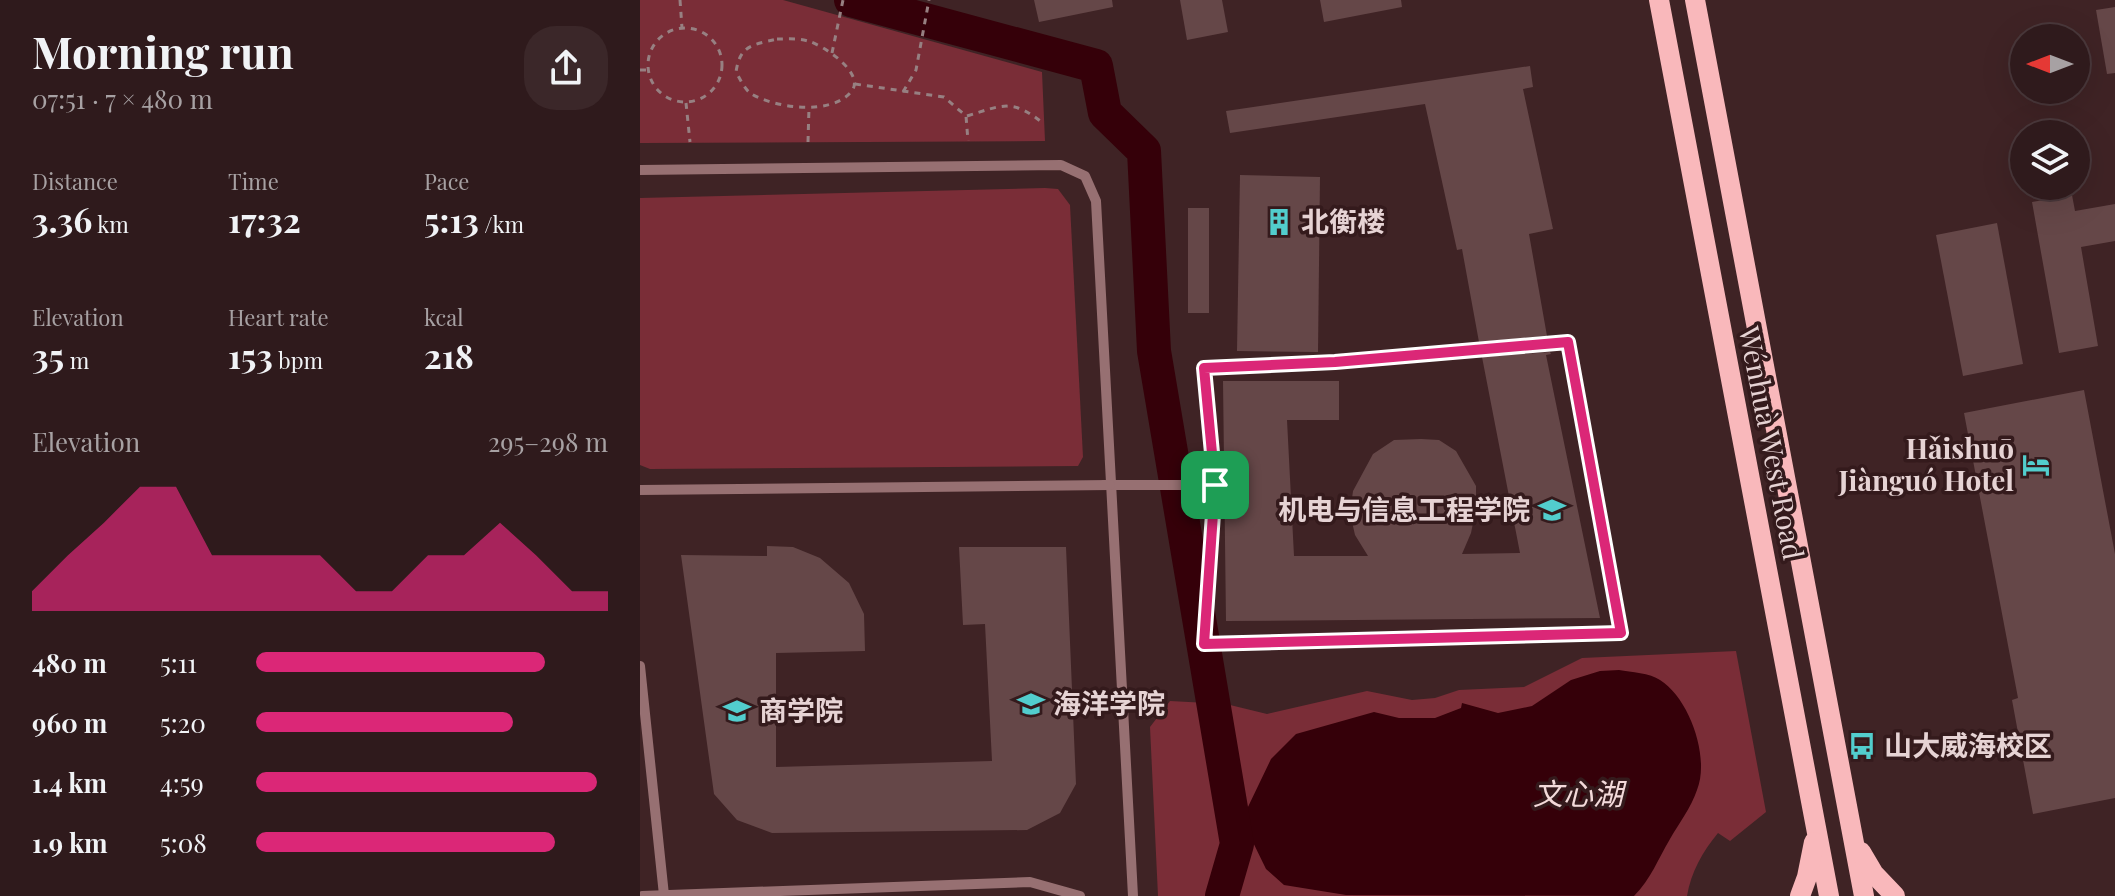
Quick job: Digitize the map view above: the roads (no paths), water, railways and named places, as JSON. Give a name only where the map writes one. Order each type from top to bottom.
[{"type":"main road","name":"Wénhuà West Road","points":[[1659,0],[1829,896]]},
{"type":"main road","name":"Wénhuà West Road","points":[[1695,0],[1864,896]]},
{"type":"main road","points":[[1849,817],[1861,851],[1874,874],[1895,896]]},
{"type":"main road","points":[[1800,896],[1816,830]]},
{"type":"lane","points":[[640,170],[1061,165],[1085,176],[1096,201],[1108,485],[1133,896]]},
{"type":"lane","points":[[1568,342],[1621,633],[1204,644],[1215,485],[1204,368],[1335,362],[1568,342]]},
{"type":"lane","points":[[640,490],[1215,485]]},
{"type":"lane","points":[[640,666],[664,895]]},
{"type":"lane","points":[[642,896],[1030,882],[1080,896]]},
{"type":"water","name":"文心湖","points":[[1619,670],[1651,676],[1671,689],[1695,730],[1701,762],[1692,803],[1650,876],[1634,896],[1346,895],[1284,885],[1266,869],[1247,830],[1247,809],[1271,759],[1296,734],[1374,712],[1399,718],[1435,718],[1461,708],[1462,703],[1498,713],[1532,706],[1571,680],[1600,671]]},
{"type":"waterway","points":[[851,0],[1096,66],[1105,113],[1144,151],[1154,351],[1237,844],[1222,896]]},
{"type":"place","name":"北衡楼","points":[[1279,222]]},
{"type":"place","name":"Hǎishuō Jiànguó Hotel","points":[[2036,465]]},
{"type":"place","name":"机电与信息工程学院","points":[[1552,510]]},
{"type":"place","name":"海洋学院","points":[[1031,704]]},
{"type":"place","name":"商学院","points":[[737,711]]},
{"type":"place","name":"山大威海校区","points":[[1862,746]]}]
